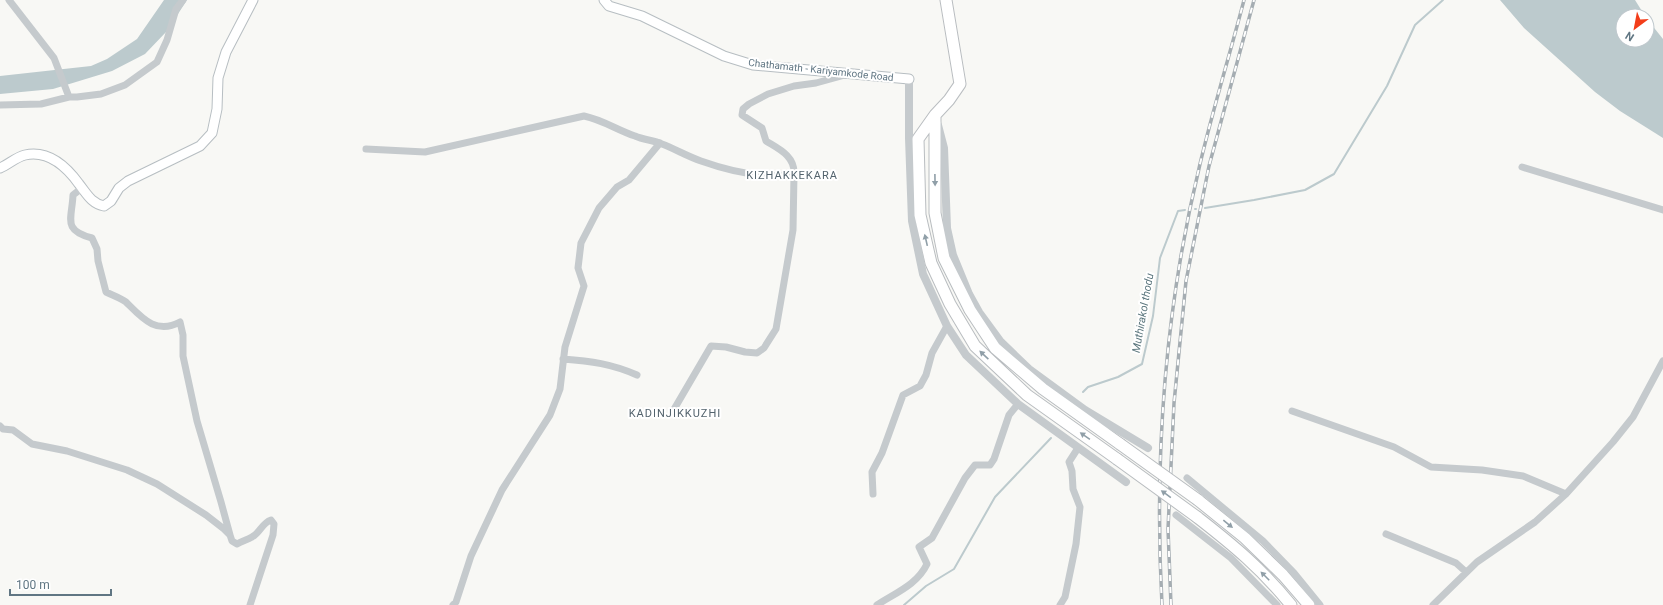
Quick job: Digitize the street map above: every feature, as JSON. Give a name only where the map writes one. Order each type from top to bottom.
[{"type":"highway","points":[[946,0],[960,84],[918,139],[920,215],[931,262],[950,304],[975,346],[1021,390],[1197,517],[1239,550],[1275,585],[1291,605]]},
{"type":"highway","points":[[935,115],[935,213],[944,258],[970,310],[995,348],[1043,389],[1198,500],[1245,538],[1283,574],[1309,605]]},
{"type":"main road","points":[[0,168],[23,155],[38,153],[55,160],[68,170],[89,198],[104,206],[111,201],[119,188],[128,181],[200,146],[212,133],[217,109],[218,78],[226,52],[253,0]]},
{"type":"main road","name":"Chathamath - Kariyamkode Road","points":[[604,0],[609,6],[642,16],[724,56],[753,65],[909,79]]},
{"type":"street","points":[[9,0],[54,58],[69,97]]},
{"type":"street","points":[[0,105],[41,104],[69,97],[101,94],[125,85],[157,62],[167,40],[176,9],[183,0]]},
{"type":"street","points":[[673,411],[711,346],[726,346],[745,352],[757,353],[764,348],[776,330],[793,230],[793,164],[785,153],[766,142],[762,128],[742,115],[743,109],[748,104],[768,94],[794,86],[816,83],[847,74]]},
{"type":"street","points":[[909,79],[908,138],[912,220],[923,274],[947,326],[966,354],[1018,404],[1126,482]]},
{"type":"street","points":[[935,115],[944,148],[947,228],[952,255],[969,294],[979,312],[1000,342],[1029,369],[1085,410],[1148,448]]},
{"type":"street","points":[[366,149],[425,152],[584,116],[599,119],[635,136],[660,143],[700,161],[734,170],[764,175],[783,176],[794,174]]},
{"type":"street","points":[[453,605],[456,602],[471,556],[502,490],[550,415],[560,389],[565,347],[584,286],[578,268],[581,243],[599,208],[617,187],[630,180],[660,143]]},
{"type":"street","points":[[1522,167],[1663,210]]},
{"type":"street","points":[[82,188],[73,195],[70,217],[72,227],[80,234],[92,238],[97,249],[98,261],[106,292],[125,301],[132,310],[157,327],[172,326],[180,322],[183,335],[184,356],[197,421],[232,540],[237,544],[252,537],[260,530],[265,522],[271,520],[274,524],[273,535],[250,605]]},
{"type":"street","points":[[873,494],[872,472],[882,453],[903,395],[920,386],[926,375],[932,353],[947,326]]},
{"type":"street","points":[[564,359],[585,360],[613,365],[637,375]]},
{"type":"street","points":[[1434,605],[1477,562],[1536,522],[1566,494],[1613,442],[1633,417],[1663,361]]},
{"type":"street","points":[[877,605],[910,584],[922,574],[927,564],[919,546],[932,538],[965,478],[975,465],[990,465],[994,460],[1009,415],[1018,404]]},
{"type":"street","points":[[1292,411],[1394,447],[1431,467],[1482,470],[1523,476],[1566,494]]},
{"type":"street","points":[[0,426],[13,430],[32,444],[67,451],[133,473],[157,484],[206,515],[230,535]]},
{"type":"street","points":[[1060,605],[1065,597],[1076,544],[1080,508],[1073,489],[1072,471],[1069,462],[1078,448]]},
{"type":"street","points":[[1187,478],[1263,541],[1294,573],[1320,605]]},
{"type":"street","points":[[1176,515],[1231,558],[1276,605]]},
{"type":"street","points":[[1386,534],[1456,563],[1466,572]]},
{"type":"shaded area","points":[[164,0],[187,0],[167,31],[145,54],[112,71],[53,89],[0,94],[0,76],[91,66],[107,59],[137,39]]},
{"type":"shaded area","points":[[1500,0],[1635,0],[1640,8],[1615,8],[1615,48],[1655,48],[1655,29],[1663,39],[1663,138],[1620,111],[1595,92],[1524,28]]},
{"type":"waterway","points":[[1205,208],[1305,190],[1334,174],[1387,86],[1415,25],[1443,0]]},
{"type":"waterway","name":"Muthirakol thodu","points":[[1083,392],[1088,387],[1118,377],[1142,364],[1153,316],[1160,258],[1178,211],[1185,210]]},
{"type":"waterway","points":[[904,605],[926,586],[954,569],[995,497],[1051,438]]},
{"type":"railway","points":[[1162,605],[1160,549],[1161,438],[1170,328],[1188,218],[1200,164],[1244,0]]},
{"type":"railway","points":[[1171,605],[1168,529],[1174,403],[1186,281],[1209,166],[1254,0]]},
{"type":"district","name":"KIZHAKKEKARA","points":[[792,175]]},
{"type":"district","name":"KADINJIKKUZHI","points":[[675,413]]}]
